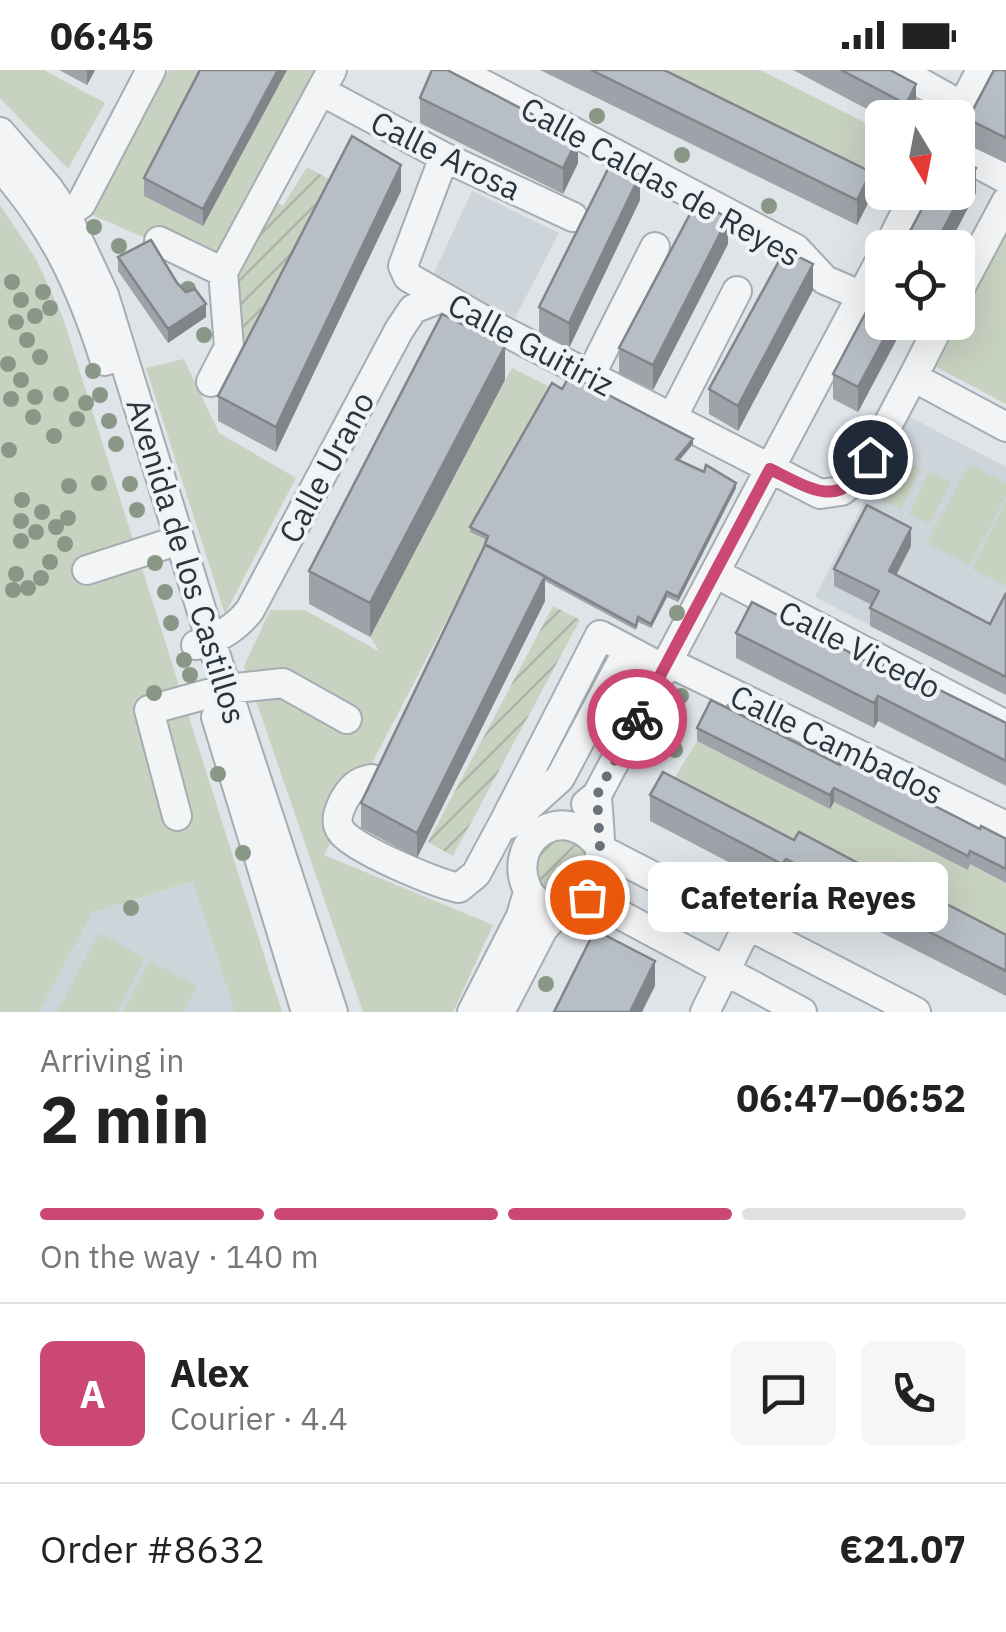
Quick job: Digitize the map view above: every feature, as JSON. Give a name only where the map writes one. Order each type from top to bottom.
[{"type":"street","points":[[56,220],[81,204],[151,70]]},
{"type":"street","name":"Calle Caldas de Reyes","points":[[456,70],[796,249],[825,280],[862,296]]},
{"type":"street","points":[[898,70],[942,100]]},
{"type":"street","points":[[965,100],[981,70]]},
{"type":"street","points":[[212,382],[229,347],[223,272],[326,80]]},
{"type":"street","name":"Calle Arosa","points":[[326,80],[444,157],[573,217]]},
{"type":"street","name":"Avenida de los Castillos","points":[[0,132],[50,188],[56,220],[164,544],[203,643]]},
{"type":"street","points":[[399,330],[408,277],[402,266],[444,157]]},
{"type":"street","points":[[975,162],[1006,178]]},
{"type":"street","name":"Avenida de los Castillos","points":[[0,166],[31,202],[56,220],[104,295],[306,1012]]},
{"type":"street","points":[[975,260],[1006,202]]},
{"type":"street","points":[[158,241],[223,272]]},
{"type":"street","points":[[590,376],[654,248]]},
{"type":"street","name":"Calle Guitiriz","points":[[408,277],[820,494],[841,491],[860,477],[932,340]]},
{"type":"street","points":[[472,1012],[521,916],[528,892],[522,866],[525,851],[547,828],[562,823],[597,795],[865,290]]},
{"type":"street","points":[[672,418],[737,291]]},
{"type":"street","name":"Calle Urano","points":[[203,643],[242,622],[399,330],[413,309],[442,298]]},
{"type":"street","points":[[912,377],[1006,428]]},
{"type":"street","points":[[87,570],[164,544]]},
{"type":"street","name":"Calle Vicedo","points":[[715,573],[1006,724]]},
{"type":"street","name":"Calle Cambados","points":[[507,823],[560,778],[628,650],[1006,826]]},
{"type":"street","points":[[178,816],[149,710],[218,691],[283,683],[347,719]]},
{"type":"street","name":"Avenida de los Castillos","points":[[218,691],[333,1012]]},
{"type":"street","points":[[372,779],[350,789],[337,814],[340,830],[356,843],[435,883],[459,888],[476,874],[507,823],[535,839]]},
{"type":"street","points":[[500,1012],[544,929],[560,910],[587,897],[598,877],[602,850],[597,795]]},
{"type":"street","points":[[562,823],[579,828],[602,850],[916,1012]]},
{"type":"street","points":[[528,892],[541,904],[560,910]]},
{"type":"street","points":[[587,897],[802,1012]]},
{"type":"street","points":[[705,1012],[747,926]]},
{"type":"shaded area","points":[[472,191],[559,233],[515,318],[433,275]]},
{"type":"shaded area","points":[[908,416],[1006,467],[1006,695],[815,597]]},
{"type":"shaded area","points":[[194,881],[237,1012],[39,1012],[92,913]]},
{"type":"green space","points":[[0,70],[44,70],[105,103],[68,169],[0,98]]},
{"type":"green space","points":[[169,70],[331,70],[223,272],[90,214]]},
{"type":"green space","points":[[615,70],[760,70],[865,122],[865,195]]},
{"type":"green space","points":[[307,167],[329,179],[245,340],[236,301],[242,268],[275,201],[283,206]]},
{"type":"green space","points":[[0,205],[36,259],[63,318],[282,1012],[235,1012],[193,881],[92,913],[39,1012],[0,1012]]},
{"type":"green space","points":[[1006,234],[1006,404],[936,367],[950,340],[975,340],[975,293]]},
{"type":"green space","points":[[184,359],[219,433],[296,478],[225,614],[146,368]]},
{"type":"green space","points":[[512,368],[552,388],[471,532],[488,541],[324,855],[493,925],[453,1012],[363,1012],[244,666],[270,610],[305,610],[380,652],[370,637]]},
{"type":"green space","points":[[902,459],[921,469],[901,509],[882,500]]},
{"type":"green space","points":[[969,464],[1006,483],[1006,496],[970,565],[927,543]]},
{"type":"green space","points":[[929,472],[951,482],[929,524],[909,514]]},
{"type":"green space","points":[[1006,501],[1006,586],[972,569]]},
{"type":"green space","points":[[553,606],[580,620],[453,856],[428,842]]},
{"type":"green space","points":[[697,741],[830,808],[834,802],[967,869],[970,864],[1006,883],[1006,960],[663,797]]},
{"type":"green space","points":[[554,832],[593,847],[578,889],[562,897],[538,886],[534,858]]},
{"type":"green space","points":[[99,933],[145,958],[117,1012],[57,1012]]},
{"type":"green space","points":[[150,961],[197,986],[183,1012],[123,1012]]},
{"type":"building","points":[[200,70],[278,70],[203,209],[144,178]]},
{"type":"building","points":[[432,70],[447,70],[578,138],[563,168],[420,98]]},
{"type":"building","points":[[591,70],[664,70],[865,169],[865,184],[857,200]]},
{"type":"building","points":[[841,70],[890,70],[916,84],[908,100],[898,100]]},
{"type":"building","points":[[994,70],[1006,70],[1006,138],[975,122],[975,106]]},
{"type":"building","points":[[352,136],[401,165],[276,427],[218,396]]},
{"type":"building","points":[[612,161],[640,175],[569,323],[539,307]]},
{"type":"building","points":[[697,201],[728,218],[653,365],[619,348]]},
{"type":"building","points":[[921,210],[953,210],[943,230],[911,230]]},
{"type":"building","points":[[151,240],[177,283],[186,292],[195,289],[206,304],[168,329],[118,257]]},
{"type":"building","points":[[785,250],[813,264],[738,406],[709,389]]},
{"type":"building","points":[[442,314],[505,346],[370,603],[309,571]]},
{"type":"building","points":[[865,314],[865,340],[883,340],[858,387],[833,374]]},
{"type":"building","points":[[570,375],[693,439],[676,459],[704,472],[706,465],[736,483],[678,597],[667,592],[651,624],[638,617],[636,626],[485,544],[488,536],[470,527],[552,383],[562,389]]},
{"type":"building","points":[[867,505],[911,528],[889,571],[990,624],[1006,593],[1006,677],[870,608],[879,591],[834,569]]},
{"type":"building","points":[[485,545],[545,576],[417,833],[361,803]]},
{"type":"building","points":[[752,602],[882,669],[885,663],[1006,723],[1006,761],[878,696],[874,703],[736,633]]},
{"type":"building","points":[[711,700],[840,765],[843,759],[1006,839],[1006,869],[970,851],[968,856],[834,788],[830,795],[697,728]]},
{"type":"building","points":[[663,772],[794,840],[799,832],[934,903],[937,899],[1006,935],[1006,971],[786,859],[782,864],[650,795]]},
{"type":"building","points":[[595,930],[655,961],[630,1012],[554,1012]]},
{"type":"way so far","points":[[587,897],[601,866],[597,795],[637,719]]},
{"type":"place","name":"Cafetería Reyes","points":[[587,897]]},
{"type":"route","points":[[637,719],[770,469],[820,494],[841,491],[860,477],[870,457]]}]
